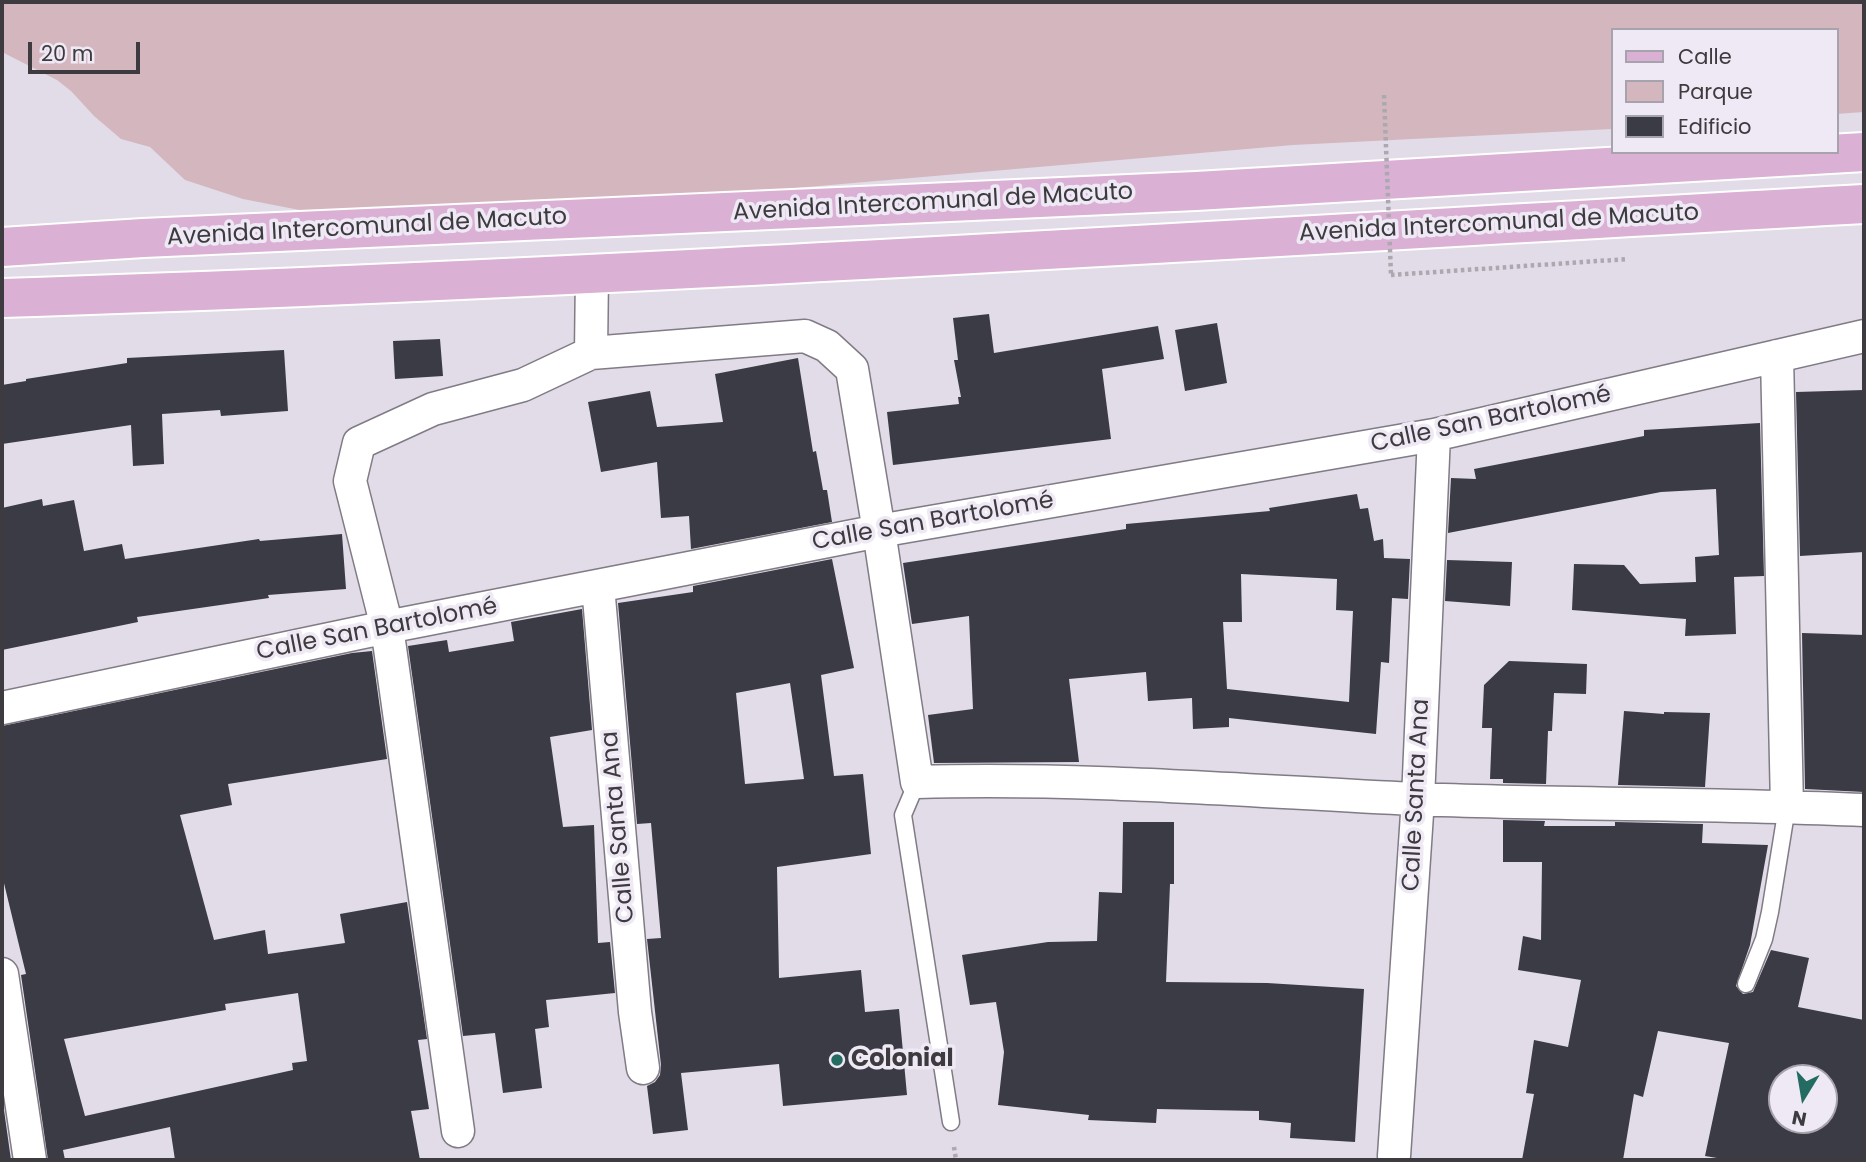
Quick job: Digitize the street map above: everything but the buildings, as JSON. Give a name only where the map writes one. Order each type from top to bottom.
[{"type":"main road","name":"Avenida Intercomunal de Macuto","points":[[1838,154],[1864,152]]},
{"type":"main road","name":"Avenida Intercomunal de Macuto","points":[[2,247],[157,237],[1196,191],[1830,154]]},
{"type":"main road","name":"Avenida Intercomunal de Macuto","points":[[2,298],[592,273],[1864,204]]},
{"type":"street","points":[[591,353],[592,273]]},
{"type":"street","points":[[458,1131],[387,627],[349,481],[359,443],[433,409],[523,385],[591,353],[805,336],[827,346],[852,369],[916,782],[1006,779],[1418,799],[1864,810]]},
{"type":"street","name":"Calle San Bartolomé","points":[[2,708],[387,627],[879,531],[1434,435],[1864,336]]},
{"type":"street","points":[[1777,356],[1787,807]]},
{"type":"street","name":"Calle Santa Ana","points":[[1394,1156],[1418,799],[1434,435]]},
{"type":"street","name":"Calle Santa Ana","points":[[598,586],[635,1012],[643,1068]]},
{"type":"street","points":[[2,974],[30,1160]]},
{"type":"lane","points":[[916,782],[902,815],[951,1122]]},
{"type":"lane","points":[[1746,984],[1764,939],[1787,807]]},
{"type":"path","points":[[1384,95],[1391,275]]},
{"type":"green space","points":[[2,2],[1864,2],[1864,112],[1838,114],[1838,28],[1610,28],[1610,129],[1293,145],[495,214],[320,214],[243,199],[185,180],[150,147],[121,139],[57,80],[2,52]]},
{"type":"place","name":"Colonial","points":[[837,1060]]}]
